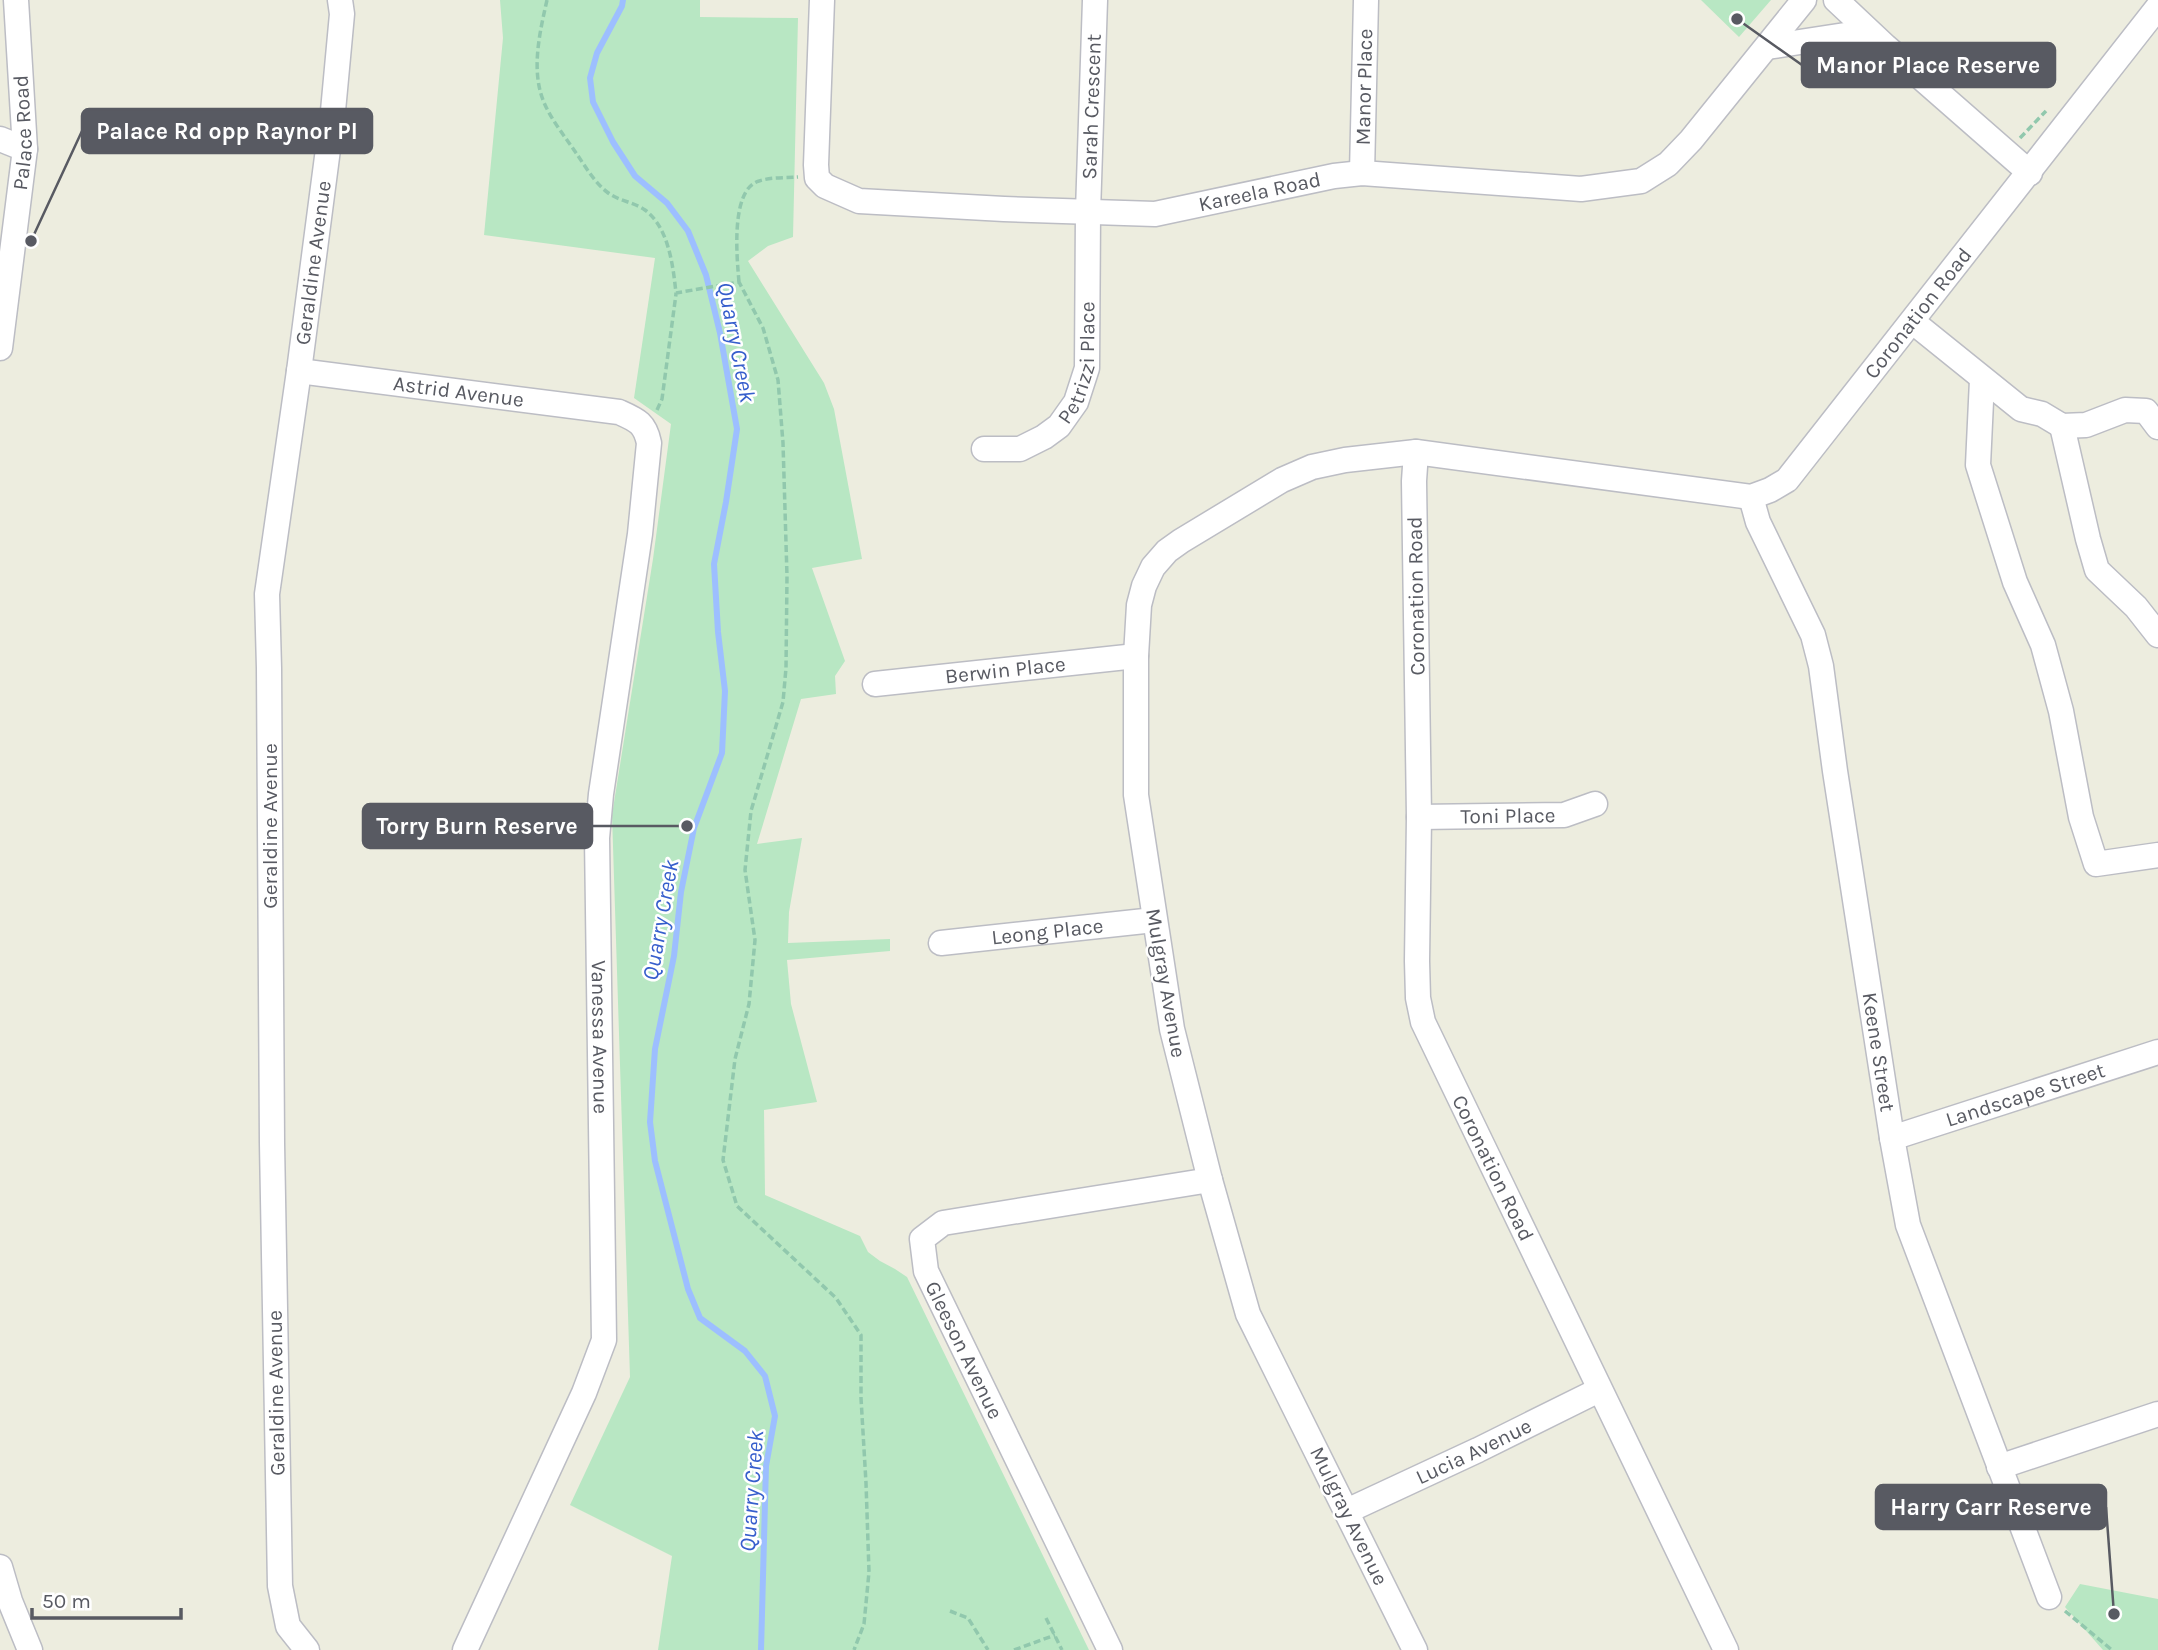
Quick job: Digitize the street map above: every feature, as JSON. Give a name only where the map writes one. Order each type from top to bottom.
[{"type":"street","name":"Palace Road","points":[[0,348],[25,149],[16,0]]},
{"type":"street","name":"Geraldine Avenue","points":[[307,1650],[288,1626],[280,1586],[272,1143],[270,668],[267,594],[333,111],[342,14],[340,0]]},
{"type":"street","points":[[817,178],[822,0]]},
{"type":"street","name":"Sarah Crescent","points":[[1088,212],[1095,0]]},
{"type":"street","name":"Manor Place","points":[[1362,173],[1366,0]]},
{"type":"street","name":"Kareela Road","points":[[817,178],[834,191],[859,201],[1155,214],[1334,176],[1362,173],[1581,189],[1641,181],[1668,164],[1691,140],[1804,0]]},
{"type":"street","points":[[1836,0],[2030,173]]},
{"type":"street","name":"Coronation Road","points":[[1751,497],[1787,480],[1913,323],[2158,7]]},
{"type":"street","points":[[1767,47],[1844,35],[1885,46]]},
{"type":"street","points":[[0,139],[25,149]]},
{"type":"street","name":"Petrizzi Place","points":[[984,449],[1020,449],[1044,437],[1059,426],[1076,401],[1087,368],[1088,212]]},
{"type":"street","points":[[1913,323],[2021,409],[2042,414],[2062,426],[2086,425],[2125,410],[2146,411],[2158,427]]},
{"type":"street","name":"Astrid Avenue","points":[[299,372],[619,412],[635,419],[646,430]]},
{"type":"street","points":[[1982,380],[1978,465],[2015,582],[2043,645],[2061,711],[2081,817],[2096,864],[2158,855]]},
{"type":"street","points":[[2062,426],[2097,570],[2136,607],[2158,635]]},
{"type":"street","name":"Vanessa Avenue","points":[[465,1650],[584,1393],[604,1340],[597,838],[601,794],[640,534],[649,443],[646,430]]},
{"type":"street","points":[[1416,452],[1751,497]]},
{"type":"street","name":"Coronation Road","points":[[1416,452],[1414,509],[1419,817],[1417,961],[1418,998],[1423,1022],[1726,1650]]},
{"type":"street","name":"Mulgray Avenue","points":[[1415,1650],[1248,1314],[1210,1180],[1172,1029],[1136,795],[1136,656],[1139,605],[1144,586],[1153,567],[1174,546],[1282,480],[1312,467],[1345,460],[1416,452]]},
{"type":"street","name":"Keene Street","points":[[1751,497],[1758,522],[1813,635],[1821,666],[1892,1138],[1908,1225],[2049,1597]]},
{"type":"street","name":"Berwin Place","points":[[876,684],[1136,656]]},
{"type":"street","name":"Toni Place","points":[[1419,817],[1564,814],[1595,804]]},
{"type":"street","name":"Leong Place","points":[[941,943],[1154,920]]},
{"type":"street","name":"Landscape Street","points":[[1892,1138],[2158,1052]]},
{"type":"street","name":"Gleeson Avenue","points":[[1110,1650],[926,1270],[922,1239],[943,1223],[1210,1180]]},
{"type":"street","name":"Lucia Avenue","points":[[1347,1511],[1599,1390]]},
{"type":"street","points":[[1999,1467],[2158,1414]]},
{"type":"street","points":[[0,1567],[10,1601],[30,1650]]},
{"type":"path","points":[[547,0],[537,53],[542,98],[552,118],[593,177],[608,192],[644,209],[656,222],[672,258],[676,293],[662,399],[646,430]]},
{"type":"path","points":[[817,178],[803,176],[758,181],[745,192],[738,219],[736,250],[739,282],[763,328],[778,380],[787,563],[786,668],[783,702],[751,811],[745,870],[755,940],[749,1004],[735,1059],[723,1160],[737,1206],[836,1298],[861,1335],[861,1398],[869,1572],[864,1624],[854,1650]]},
{"type":"path","points":[[676,293],[739,282]]},
{"type":"path","points":[[2049,1597],[2112,1650]]},
{"type":"path","points":[[950,1611],[968,1618],[988,1650]]},
{"type":"path","points":[[1046,1618],[1062,1650]]},
{"type":"path","points":[[1014,1650],[1055,1635]]},
{"type":"green space","points":[[500,0],[700,0],[700,17],[798,18],[793,237],[768,246],[748,261],[824,383],[834,409],[862,559],[812,568],[845,661],[835,676],[836,694],[801,699],[757,844],[802,838],[789,912],[788,943],[890,939],[890,951],[787,960],[791,1004],[817,1102],[764,1110],[765,1195],[860,1236],[868,1252],[907,1277],[1089,1650],[658,1650],[672,1556],[570,1505],[630,1377],[612,815],[653,559],[671,424],[634,398],[655,258],[484,235],[503,38]]},
{"type":"green space","points":[[1701,0],[1771,0],[1739,37]]},
{"type":"green space","points":[[2080,1584],[2158,1599],[2158,1650],[2103,1650],[2065,1607]]},
{"type":"waterway","name":"Quarry Creek","points":[[623,0],[597,53],[590,78],[593,102],[613,142],[635,176],[667,203],[688,231],[706,275],[720,333],[737,429],[714,564],[725,691],[722,753],[694,828],[681,892],[674,956],[655,1049],[650,1122],[655,1161],[688,1289],[700,1318],[745,1351],[765,1376],[775,1416],[766,1466],[761,1650]]},
{"type":"place","name":"Manor Place Reserve","points":[[1737,19]]},
{"type":"place","name":"Palace Rd opp Raynor Pl","points":[[31,241]]},
{"type":"place","name":"Torry Burn Reserve","points":[[687,826]]},
{"type":"place","name":"Harry Carr Reserve","points":[[2114,1614]]}]
